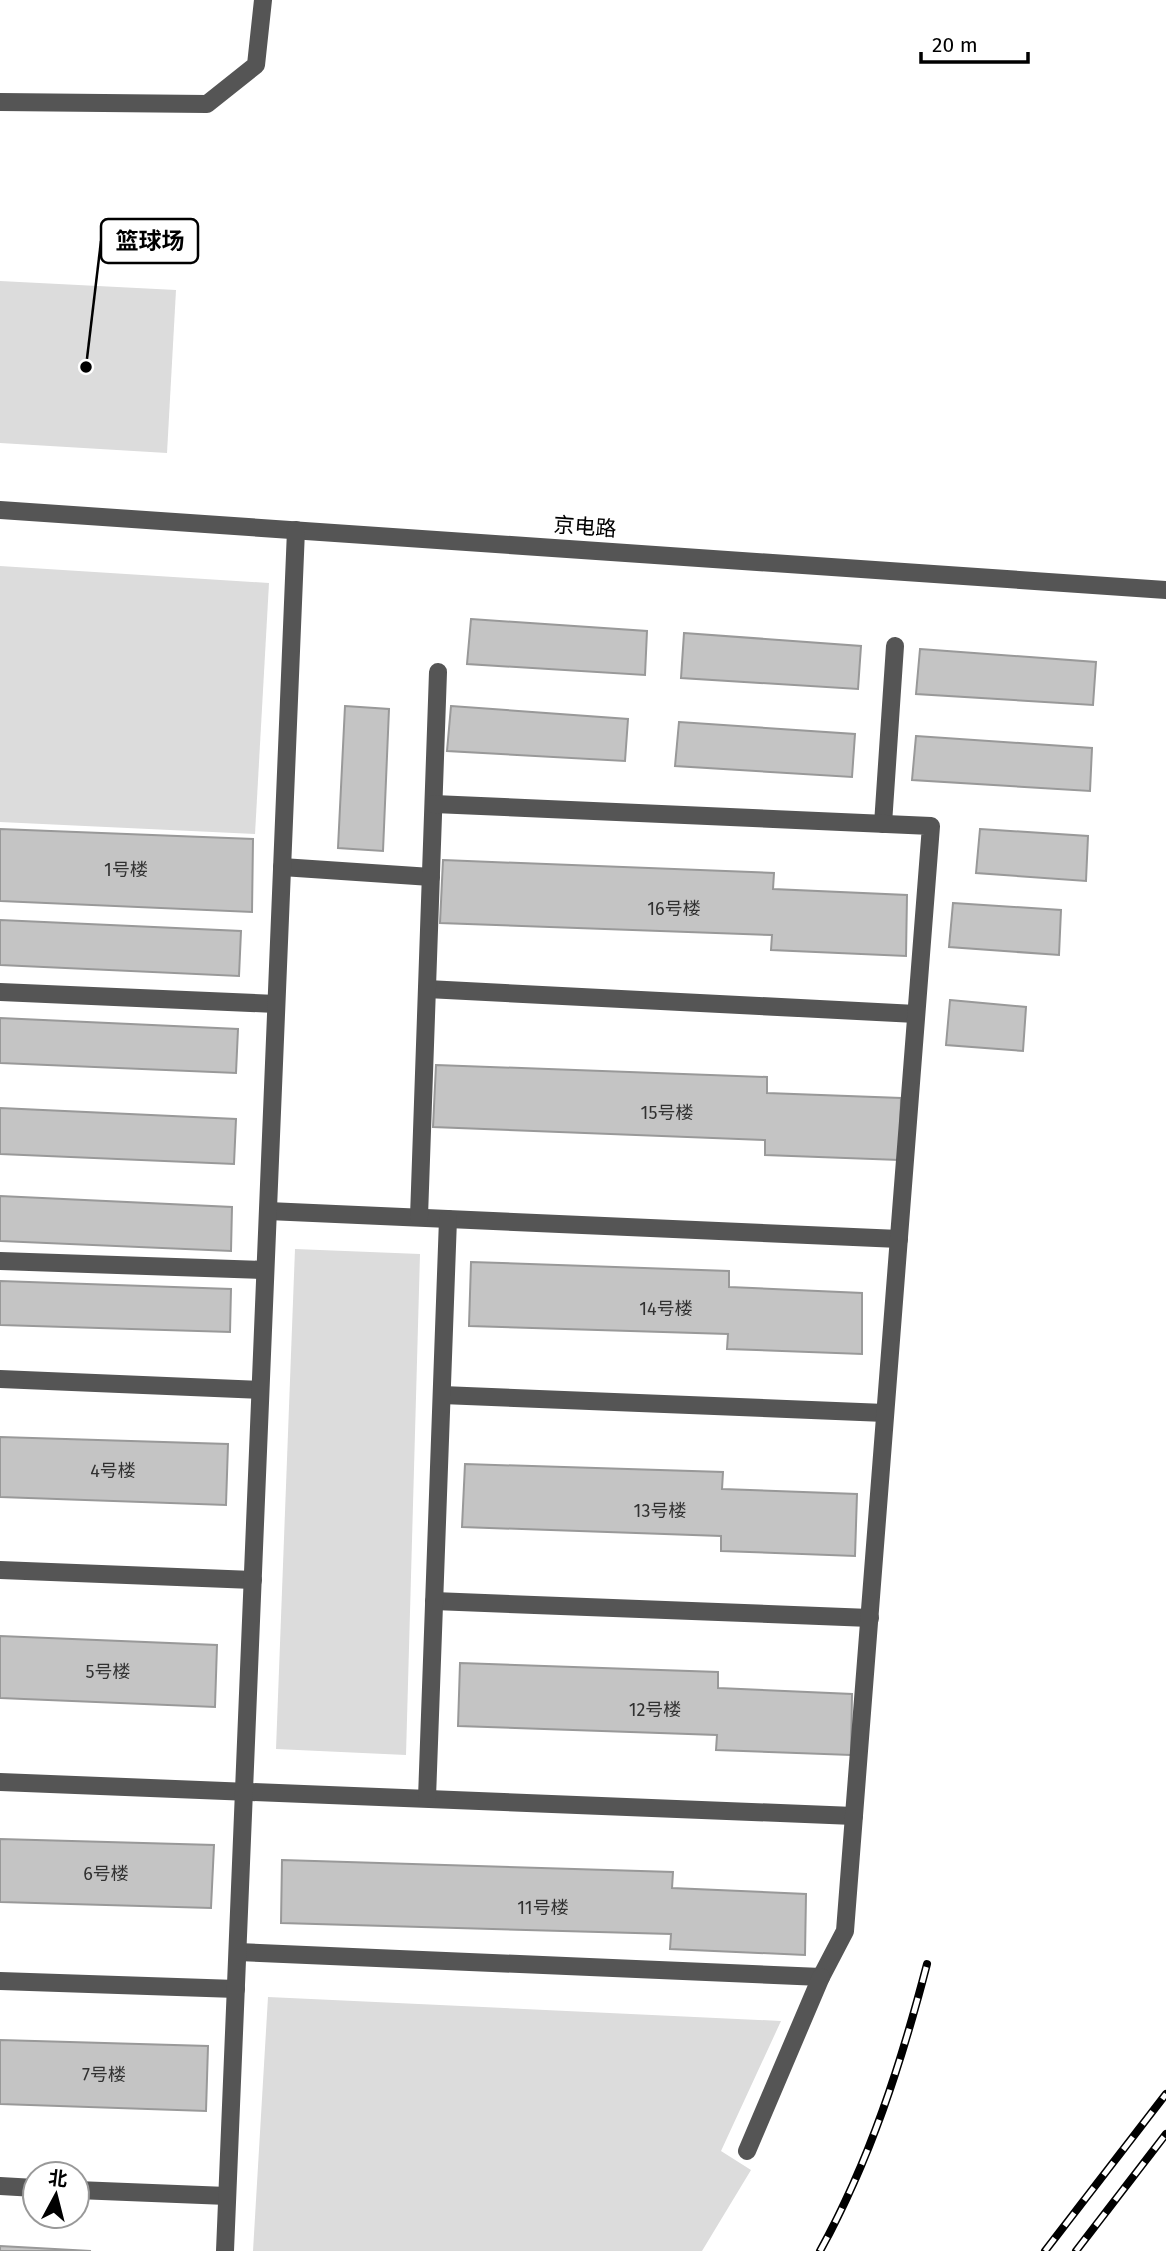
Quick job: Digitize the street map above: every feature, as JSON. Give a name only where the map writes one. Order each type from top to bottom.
[{"type":"street","points":[[0,102],[207,104],[256,65],[263,0]]},
{"type":"street","name":"京电路","points":[[0,510],[1166,590]]},
{"type":"street","points":[[225,2251],[296,530]]},
{"type":"street","points":[[883,824],[895,646]]},
{"type":"street","points":[[419,1217],[439,672]]},
{"type":"street","points":[[434,804],[931,826],[845,1931],[821,1977],[747,2151]]},
{"type":"street","points":[[282,867],[431,877]]},
{"type":"street","points":[[427,989],[916,1014]]},
{"type":"street","points":[[0,992],[276,1004]]},
{"type":"street","points":[[268,1211],[899,1239]]},
{"type":"street","points":[[427,1798],[448,1219]]},
{"type":"street","points":[[0,1261],[265,1270]]},
{"type":"street","points":[[0,1379],[260,1390]]},
{"type":"street","points":[[442,1395],[886,1413]]},
{"type":"street","points":[[0,1570],[253,1580]]},
{"type":"street","points":[[434,1601],[870,1618]]},
{"type":"street","points":[[0,1782],[854,1816]]},
{"type":"street","points":[[238,1952],[821,1977]]},
{"type":"street","points":[[0,1981],[236,1989]]},
{"type":"street","points":[[0,2186],[21,2187]]},
{"type":"street","points":[[91,2191],[227,2196]]},
{"type":"shaded area","points":[[0,281],[176,290],[167,453],[0,443]]},
{"type":"shaded area","points":[[0,566],[269,583],[255,834],[0,822]]},
{"type":"shaded area","points":[[295,1249],[420,1254],[406,1755],[276,1749]]},
{"type":"shaded area","points":[[268,1997],[781,2021],[721,2151],[751,2170],[702,2251],[253,2251]]},
{"type":"building","points":[[471,619],[647,631],[645,675],[467,664]]},
{"type":"building","points":[[684,633],[861,646],[858,689],[681,678]]},
{"type":"building","points":[[920,649],[1096,662],[1093,705],[916,694]]},
{"type":"building","points":[[345,706],[389,709],[383,851],[338,848]]},
{"type":"building","points":[[451,706],[628,719],[625,761],[447,751]]},
{"type":"building","points":[[679,722],[855,734],[852,777],[675,766]]},
{"type":"building","points":[[916,736],[1092,748],[1090,791],[912,780]]},
{"type":"building","points":[[0,829],[253,839],[252,912],[0,901]]},
{"type":"building","points":[[980,829],[1088,836],[1086,881],[976,873]]},
{"type":"building","points":[[443,860],[774,873],[773,889],[907,895],[906,956],[771,950],[772,935],[440,923]]},
{"type":"building","points":[[953,903],[1061,910],[1059,955],[949,947]]},
{"type":"building","points":[[0,920],[241,931],[239,976],[0,965]]},
{"type":"building","points":[[950,1000],[1026,1007],[1023,1051],[946,1045]]},
{"type":"building","points":[[0,1018],[238,1029],[236,1073],[0,1063]]},
{"type":"building","points":[[436,1065],[767,1077],[767,1093],[901,1098],[899,1160],[765,1155],[765,1140],[433,1127]]},
{"type":"building","points":[[0,1108],[236,1119],[234,1164],[0,1154]]},
{"type":"building","points":[[0,1196],[232,1207],[231,1251],[0,1241]]},
{"type":"building","points":[[471,1262],[729,1271],[729,1287],[862,1293],[862,1354],[727,1349],[728,1334],[469,1326]]},
{"type":"building","points":[[0,1281],[231,1289],[230,1332],[0,1325]]},
{"type":"building","points":[[0,1437],[228,1444],[226,1505],[0,1497]]},
{"type":"building","points":[[465,1464],[723,1472],[722,1489],[857,1494],[855,1556],[721,1551],[721,1536],[462,1527]]},
{"type":"building","points":[[0,1636],[217,1645],[215,1707],[0,1698]]},
{"type":"building","points":[[460,1663],[718,1672],[718,1688],[852,1694],[851,1755],[716,1750],[717,1735],[458,1726]]},
{"type":"building","points":[[0,1839],[214,1845],[211,1908],[0,1902]]},
{"type":"building","points":[[282,1860],[673,1872],[672,1888],[806,1894],[805,1955],[670,1949],[671,1934],[281,1923]]},
{"type":"building","points":[[0,2040],[208,2046],[206,2111],[0,2104]]},
{"type":"building","points":[[0,2246],[91,2251],[0,2251]]},
{"type":"railway","points":[[820,2251],[869,2147],[906,2038],[927,1964]]},
{"type":"railway","points":[[1045,2251],[1166,2094]]},
{"type":"railway","points":[[1076,2251],[1166,2134]]},
{"type":"place","name":"篮球场","points":[[86,367]]}]
